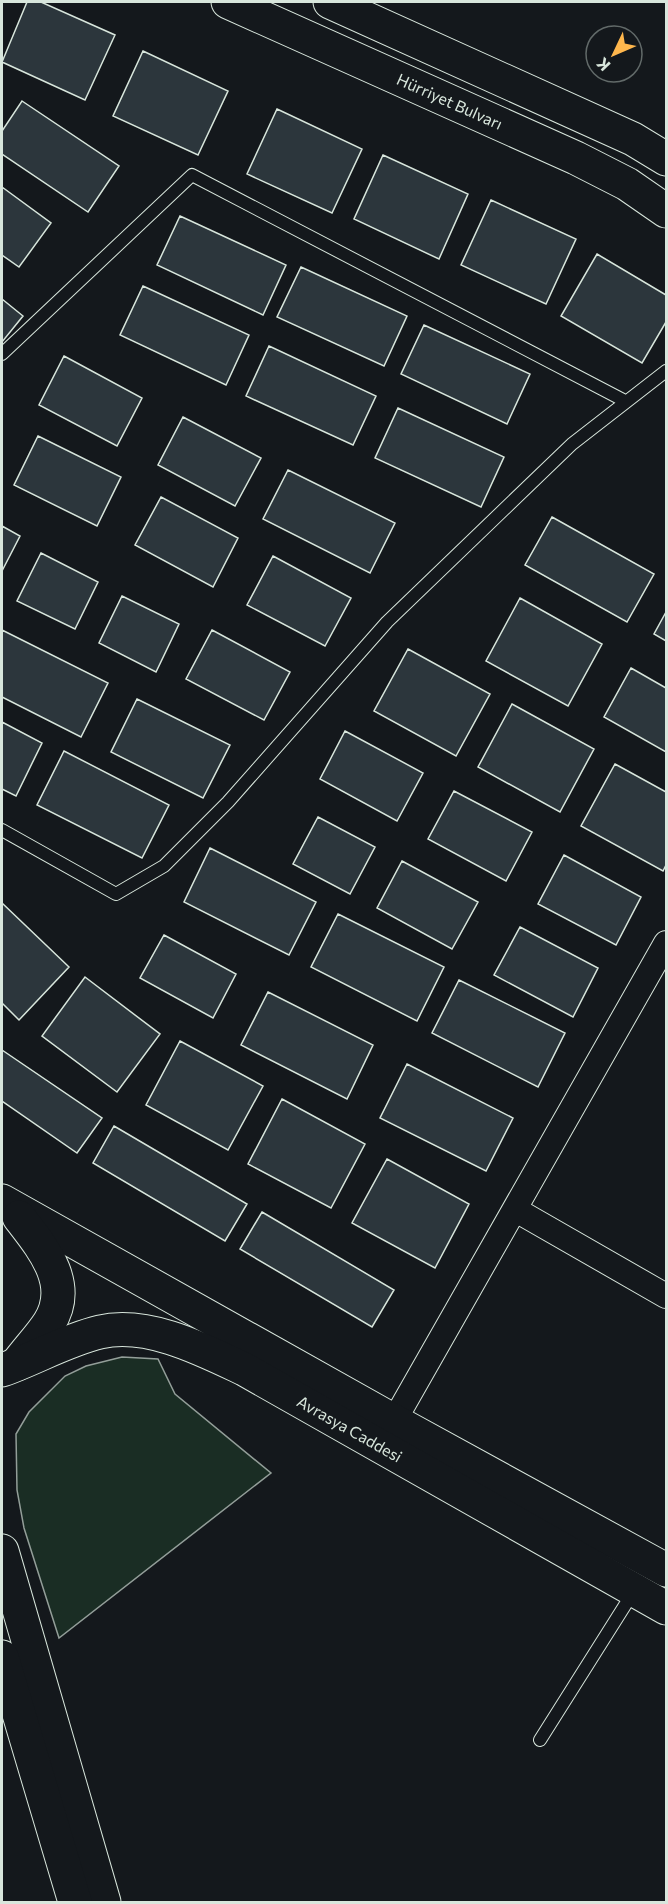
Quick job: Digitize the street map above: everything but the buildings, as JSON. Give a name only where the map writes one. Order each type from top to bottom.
[{"type":"street","name":"Hürriyet Bulvarı","points":[[228,2],[576,158],[627,184],[666,211]]},
{"type":"street","points":[[330,2],[633,139],[666,159]]},
{"type":"street","points":[[394,1421],[666,943]]},
{"type":"street","points":[[6,1375],[50,1321],[57,1298],[56,1274],[45,1251],[7,1205]]},
{"type":"street","points":[[7,1205],[666,1570]]},
{"type":"street","points":[[516,1210],[666,1296]]},
{"type":"street","name":"Avrasya Caddesi","points":[[6,1375],[100,1332],[145,1332],[204,1350],[244,1369],[666,1608]]},
{"type":"street","points":[[2,1551],[104,1902]]},
{"type":"street","points":[[2,1658],[75,1902]]},
{"type":"lane","points":[[2,354],[192,175],[626,401]]},
{"type":"lane","points":[[2,830],[116,894],[164,866],[228,802],[387,622],[572,444],[666,371]]},
{"type":"lane","points":[[540,1740],[635,1590]]},
{"type":"green space","points":[[122,1357],[158,1359],[175,1394],[271,1473],[59,1638],[24,1528],[17,1490],[16,1434],[29,1412],[65,1376],[86,1366]]}]
